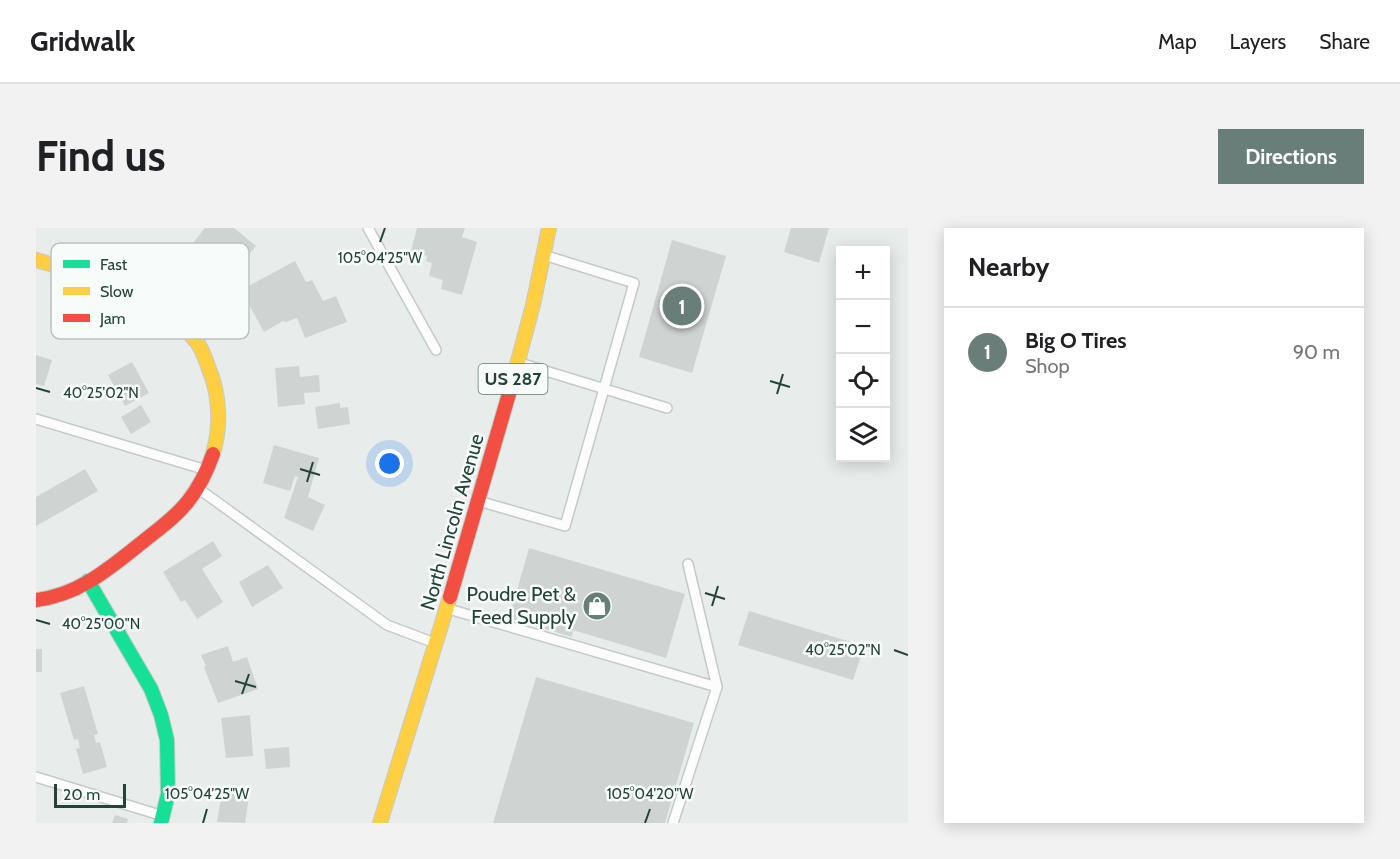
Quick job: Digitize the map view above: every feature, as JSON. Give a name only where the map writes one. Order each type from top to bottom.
[{"type":"main road","name":"North Lincoln Avenue","points":[[380,823],[479,501],[545,255],[549,228]]},
{"type":"main road","points":[[36,260],[51,265]]},
{"type":"main road","points":[[36,600],[46,600],[68,592],[123,559],[190,500],[208,471],[218,441],[220,417],[218,395],[199,345],[193,339]]},
{"type":"main road","points":[[88,581],[151,689],[161,715],[167,740],[168,794],[162,819]]},
{"type":"lane","points":[[368,228],[436,350]]},
{"type":"lane","points":[[479,501],[565,526],[634,283],[545,255]]},
{"type":"lane","points":[[517,363],[667,408]]},
{"type":"lane","points":[[36,419],[208,471]]},
{"type":"lane","points":[[197,488],[387,624],[436,643]]},
{"type":"lane","points":[[673,823],[717,687],[688,564]]},
{"type":"lane","points":[[447,609],[717,687]]},
{"type":"lane","points":[[36,777],[162,819]]},
{"type":"building","points":[[205,228],[234,228],[256,246],[249,254],[249,243],[193,243]]},
{"type":"building","points":[[417,228],[465,228],[462,237],[477,242],[462,295],[441,289],[443,280],[429,276],[432,263],[426,261],[427,256],[411,251]]},
{"type":"building","points":[[791,228],[829,228],[819,263],[784,252]]},
{"type":"building","points":[[672,240],[726,256],[692,373],[639,357]]},
{"type":"building","points":[[295,261],[306,282],[312,280],[323,301],[336,296],[347,322],[305,338],[297,318],[283,321],[264,332],[249,305],[249,286]]},
{"type":"building","points":[[36,355],[52,360],[44,386],[36,384]]},
{"type":"building","points":[[132,362],[149,393],[125,406],[108,375]]},
{"type":"building","points":[[299,366],[300,377],[319,375],[320,392],[304,393],[305,404],[278,407],[275,368]]},
{"type":"building","points":[[340,403],[340,408],[348,407],[350,424],[318,429],[315,407]]},
{"type":"building","points":[[141,405],[151,422],[131,434],[121,417]]},
{"type":"building","points":[[274,445],[319,458],[308,497],[325,505],[313,531],[284,518],[298,477],[295,476],[290,491],[263,483]]},
{"type":"building","points":[[85,469],[98,491],[36,526],[36,497]]},
{"type":"building","points":[[213,541],[222,556],[202,569],[223,602],[197,619],[185,600],[181,602],[163,572]]},
{"type":"building","name":"Poudre Pet & Feed Supply","points":[[529,548],[685,594],[666,658],[573,630],[572,637],[509,618]]},
{"type":"building","points":[[268,565],[283,588],[252,607],[239,582]]},
{"type":"building","points":[[749,611],[851,642],[847,652],[861,656],[853,680],[738,645]]},
{"type":"building","points":[[228,646],[233,662],[247,657],[258,689],[218,703],[201,655]]},
{"type":"building","points":[[36,649],[42,649],[42,672],[36,672]]},
{"type":"building","points":[[536,677],[694,723],[665,823],[493,823]]},
{"type":"building","points":[[84,686],[98,734],[94,735],[96,743],[100,742],[107,767],[83,774],[76,749],[80,748],[78,739],[74,740],[60,693]]},
{"type":"building","points":[[250,715],[253,756],[226,758],[221,718]]},
{"type":"building","points":[[289,747],[290,767],[266,769],[264,749]]},
{"type":"building","points":[[223,786],[250,790],[245,823],[217,822]]},
{"type":"building","points":[[115,815],[128,819],[127,823],[112,823]]},
{"type":"traffic: fast","points":[[88,581],[151,689],[161,715],[167,740],[168,794],[161,823]]},
{"type":"traffic: slow","points":[[513,380],[533,305],[549,228]]},
{"type":"traffic: slow","points":[[36,260],[51,265]]},
{"type":"traffic: slow","points":[[194,339],[205,358],[217,396],[218,425],[213,454]]},
{"type":"traffic: slow","points":[[380,823],[450,597]]},
{"type":"traffic: jam","points":[[450,597],[513,380]]},
{"type":"traffic: jam","points":[[36,600],[52,597],[81,586],[120,560],[162,526],[193,495],[213,454]]},
{"type":"place","name":"Big O Tires","points":[[682,306]]},
{"type":"place","name":"Poudre Pet & Feed Supply","points":[[597,606]]}]
